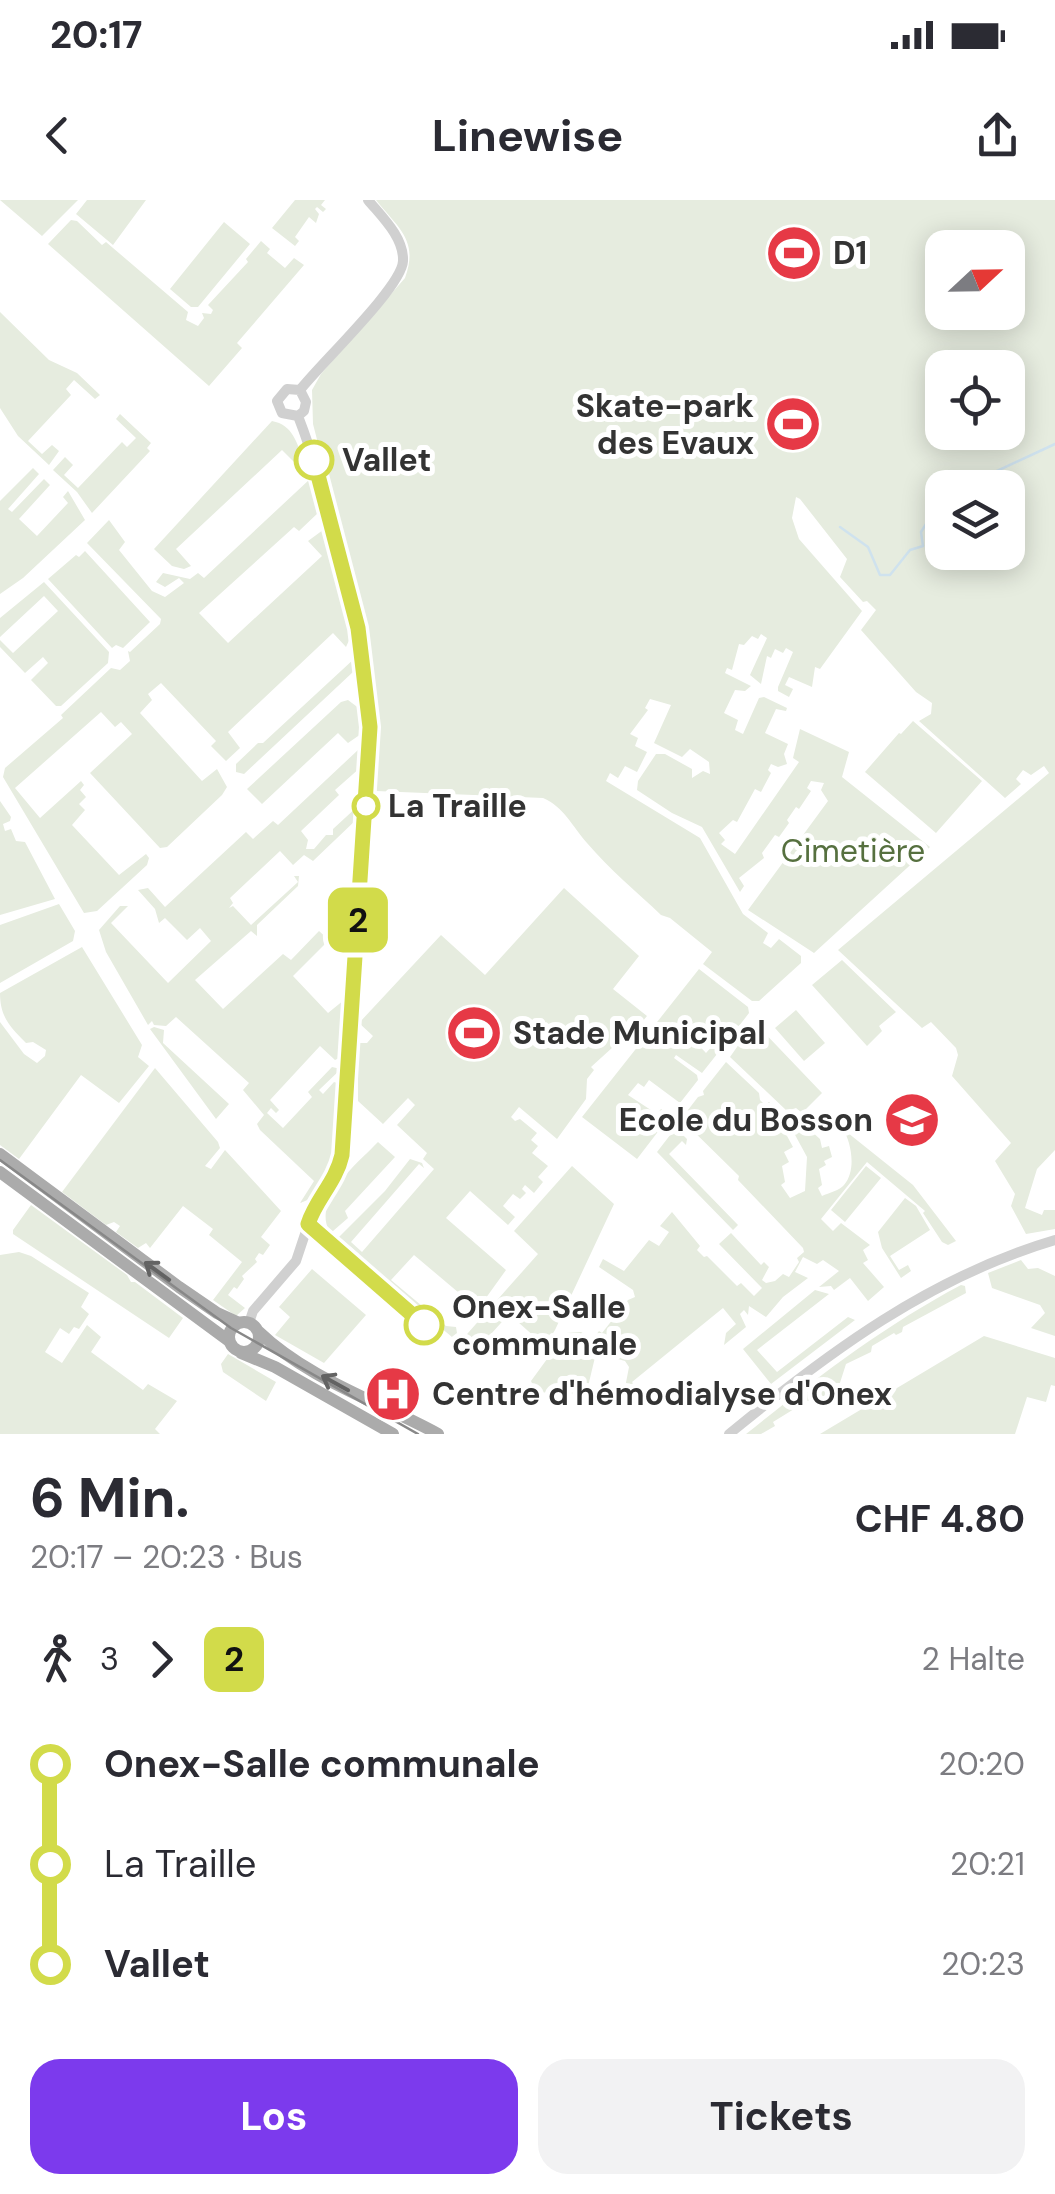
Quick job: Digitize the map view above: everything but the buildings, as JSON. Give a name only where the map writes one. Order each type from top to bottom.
[{"type":"main road","points":[[0,1154],[217,1313],[248,1326],[293,1360],[384,1410],[438,1434]]},
{"type":"main road","points":[[0,1172],[233,1348],[275,1367],[393,1434]]},
{"type":"main road","points":[[229,1342],[230,1331],[248,1326]]},
{"type":"main road","points":[[241,1352],[256,1347],[248,1326]]},
{"type":"street","points":[[300,390],[388,292],[402,268],[399,242],[368,200]]},
{"type":"street","points":[[298,416],[282,413],[278,401],[287,389],[300,390]]},
{"type":"street","points":[[298,416],[306,402],[300,390]]},
{"type":"street","points":[[248,1326],[253,1311],[296,1261],[313,1210],[335,1177],[342,1155],[370,727],[353,606],[318,471],[298,416]]},
{"type":"street","points":[[729,1434],[904,1305],[977,1268],[1052,1241]]},
{"type":"green space","points":[[0,200],[78,200],[42,236]]},
{"type":"green space","points":[[87,200],[146,200],[113,245],[76,214]]},
{"type":"green space","points":[[295,200],[325,200],[321,205],[326,209],[315,209],[319,214],[316,223],[309,217],[295,237],[299,241],[295,246],[272,228]]},
{"type":"green space","name":"Cimetière","points":[[376,200],[1055,200],[1055,1150],[1037,1169],[1025,1208],[1042,1215],[1044,1210],[1055,1210],[1055,1229],[1026,1234],[1011,1206],[1015,1194],[995,1161],[1011,1143],[952,1076],[956,1048],[931,1022],[922,1028],[838,950],[1049,773],[1044,766],[1031,775],[1023,770],[1016,779],[1021,784],[1005,798],[919,721],[931,714],[932,703],[916,692],[861,630],[876,610],[840,577],[847,559],[800,499],[796,497],[792,518],[799,539],[862,611],[820,669],[815,667],[812,687],[789,677],[785,685],[793,689],[789,697],[778,687],[793,652],[775,649],[771,658],[767,656],[761,684],[750,675],[767,638],[761,634],[758,639],[752,636],[744,645],[739,644],[732,670],[727,668],[725,673],[751,686],[745,691],[735,690],[724,713],[738,720],[735,730],[743,734],[759,698],[787,708],[776,709],[765,733],[788,744],[784,754],[787,764],[771,764],[771,773],[761,792],[755,789],[737,822],[733,820],[719,833],[725,840],[721,844],[735,854],[799,762],[793,758],[800,729],[849,752],[842,777],[930,847],[814,953],[748,910],[828,801],[821,790],[824,783],[811,781],[807,788],[811,791],[799,809],[796,807],[779,837],[775,835],[762,853],[764,858],[739,878],[744,886],[740,892],[702,827],[637,790],[638,781],[656,754],[665,754],[692,769],[692,778],[703,771],[710,774],[709,762],[690,749],[682,757],[654,743],[671,705],[650,699],[645,708],[648,710],[630,734],[638,738],[635,746],[647,752],[637,772],[625,766],[618,778],[610,773],[606,781],[700,838],[743,914],[768,933],[763,943],[771,948],[779,939],[801,956],[801,963],[759,1001],[752,1001],[703,964],[712,952],[661,915],[596,853],[562,812],[543,798],[376,791],[376,783],[372,783],[371,692],[365,647],[313,424],[312,390],[321,374],[405,278],[408,244]]},
{"type":"green space","points":[[71,220],[102,245],[106,242],[188,312],[186,320],[198,326],[204,318],[202,313],[211,314],[213,310],[208,305],[248,262],[246,259],[261,241],[270,249],[267,253],[285,268],[294,258],[304,265],[237,343],[242,348],[209,386],[48,244]]},
{"type":"green space","points":[[224,222],[250,244],[198,307],[191,307],[170,289]]},
{"type":"green space","points":[[0,312],[49,360],[77,373],[100,395],[95,399],[74,380],[66,389],[71,395],[28,441],[42,454],[52,445],[59,451],[49,465],[18,436],[0,408]]},
{"type":"green space","points":[[120,414],[151,443],[147,448],[150,451],[92,513],[53,470],[65,457],[73,465],[64,475],[78,488],[122,442],[127,447],[136,438],[116,419]]},
{"type":"green space","points":[[272,421],[289,430],[304,460],[298,466],[282,450],[176,549],[191,566],[172,566],[154,549]]},
{"type":"green space","points":[[33,468],[39,474],[8,509],[12,512],[44,479],[50,485],[19,519],[37,536],[68,503],[63,497],[68,491],[85,520],[23,578],[0,594],[0,501]]},
{"type":"green space","points":[[310,479],[319,512],[299,531],[294,527],[199,613],[228,643],[322,556],[308,541],[323,530],[351,636],[346,647],[333,633],[228,732],[240,748],[226,761],[211,746],[216,741],[161,683],[148,694],[152,700],[140,713],[202,781],[217,769],[227,787],[222,795],[167,847],[160,848],[90,773],[132,734],[121,722],[115,727],[101,712],[15,788],[40,818],[81,781],[84,785],[80,790],[86,797],[79,804],[85,810],[72,825],[119,875],[146,854],[149,858],[147,865],[97,911],[84,913],[3,777],[5,768],[63,718],[61,715],[111,668],[120,670],[130,661],[128,651],[160,624],[161,619],[87,543],[109,520],[125,542],[119,550],[152,591],[165,597],[184,583],[179,578],[165,587],[156,582],[163,573],[190,579],[198,573],[204,578]]},
{"type":"green space","points":[[85,551],[150,622],[123,648],[112,648],[48,579]]},
{"type":"green space","points":[[44,582],[109,652],[108,663],[61,706],[56,706],[31,680],[48,663],[43,657],[25,673],[0,647],[0,640],[13,653],[58,611],[44,596],[0,637],[0,618]]},
{"type":"green space","points":[[355,658],[353,672],[244,774],[236,772],[236,764]]},
{"type":"green space","points":[[348,700],[360,709],[361,734],[348,743],[338,733],[262,804],[247,789],[341,702]]},
{"type":"green space","points":[[913,721],[982,781],[936,833],[865,772]]},
{"type":"green space","points":[[358,750],[361,767],[335,790],[339,795],[301,831],[308,840],[306,849],[314,849],[326,835],[333,835],[333,829],[358,806],[357,819],[313,861],[304,855],[293,865],[280,851],[230,898],[233,903],[229,908],[233,906],[251,925],[298,882],[294,876],[299,876],[298,886],[257,925],[257,936],[251,931],[195,980],[223,1009],[283,954],[291,960],[319,931],[329,940],[293,976],[328,1013],[344,1000],[341,1057],[335,1060],[320,1046],[270,1100],[279,1110],[276,1113],[271,1108],[267,1113],[283,1128],[312,1097],[308,1092],[332,1067],[341,1069],[319,1090],[323,1094],[334,1082],[340,1084],[337,1133],[329,1169],[313,1196],[300,1203],[314,1181],[260,1130],[257,1124],[264,1115],[243,1090],[249,1083],[176,1017],[166,1026],[154,1025],[152,1021],[148,1025],[106,952],[99,930],[120,906],[128,906],[111,923],[168,983],[211,941],[200,928],[187,940],[165,918],[159,923],[155,909],[138,890],[148,888],[165,907],[246,832],[253,839],[273,821],[278,825]]},
{"type":"green space","points":[[0,801],[11,817],[3,824],[5,831],[11,829],[16,841],[25,842],[55,899],[0,915]]},
{"type":"green space","name":"Stade Municipal","points":[[564,888],[639,956],[613,989],[647,1016],[642,1022],[629,1018],[610,1044],[613,1047],[591,1067],[594,1070],[587,1079],[586,1099],[557,1139],[519,1107],[511,1117],[515,1121],[520,1119],[537,1133],[531,1140],[538,1146],[532,1153],[548,1166],[538,1177],[543,1182],[534,1193],[525,1185],[522,1189],[526,1193],[520,1199],[513,1194],[503,1206],[515,1217],[508,1225],[470,1191],[446,1218],[506,1270],[478,1309],[414,1255],[391,1280],[446,1326],[456,1327],[457,1333],[452,1337],[357,1258],[359,1254],[339,1237],[385,1191],[410,1159],[422,1163],[424,1168],[419,1164],[351,1242],[362,1252],[434,1169],[423,1159],[427,1153],[397,1125],[415,1105],[408,1098],[383,1124],[358,1101],[358,1043],[367,1043],[373,1036],[359,1023],[441,935],[485,975]]},
{"type":"green space","points":[[59,904],[75,931],[73,941],[0,983],[0,925]]},
{"type":"green space","points":[[82,947],[142,1045],[138,1057],[149,1066],[119,1103],[81,1075],[19,1159],[0,1145],[0,1022],[24,1054],[37,1063],[46,1050],[33,1042],[26,1043],[10,1026],[0,993]]},
{"type":"green space","points":[[842,960],[896,1012],[879,1026],[882,1031],[867,1046],[812,985]]},
{"type":"green space","points":[[699,969],[748,1007],[749,1013],[726,1043],[702,1025],[692,1038],[706,1053],[714,1044],[721,1049],[702,1073],[676,1055],[674,1058],[697,1075],[698,1080],[680,1103],[649,1080],[644,1087],[638,1083],[628,1095],[657,1114],[661,1109],[670,1116],[637,1159],[582,1117]]},
{"type":"green space","points":[[796,1010],[825,1043],[804,1061],[775,1028]]},
{"type":"green space","points":[[751,1027],[755,1031],[759,1027],[822,1093],[802,1113],[796,1108],[787,1111],[730,1057]]},
{"type":"green space","points":[[150,1029],[164,1030],[163,1043],[229,1104],[216,1119]]},
{"type":"green space","points":[[726,1062],[759,1093],[765,1105],[769,1102],[785,1117],[780,1123],[793,1147],[784,1152],[789,1162],[782,1166],[785,1182],[781,1185],[790,1198],[805,1191],[807,1157],[794,1133],[796,1125],[801,1122],[820,1139],[822,1148],[829,1146],[832,1157],[819,1169],[822,1185],[818,1188],[822,1196],[842,1187],[848,1179],[852,1164],[843,1129],[913,1185],[956,1241],[948,1245],[942,1242],[925,1211],[867,1162],[821,1219],[833,1231],[841,1223],[870,1245],[863,1250],[868,1260],[863,1263],[884,1287],[868,1301],[850,1278],[834,1290],[831,1286],[819,1287],[839,1271],[823,1260],[817,1264],[803,1257],[795,1272],[808,1278],[783,1297],[766,1317],[749,1306],[748,1315],[744,1310],[740,1314],[746,1327],[724,1345],[726,1333],[736,1324],[723,1308],[632,1382],[648,1403],[644,1406],[623,1398],[629,1367],[625,1361],[596,1353],[586,1395],[536,1392],[531,1381],[566,1333],[581,1332],[593,1339],[635,1297],[633,1290],[599,1267],[603,1259],[624,1271],[649,1240],[659,1246],[669,1232],[660,1226],[672,1212],[700,1246],[697,1250],[754,1296],[762,1288],[719,1244],[731,1233],[761,1265],[764,1262],[769,1267],[762,1280],[766,1283],[783,1274],[789,1277],[799,1262],[797,1258],[803,1248],[681,1119],[704,1095],[703,1091]]},
{"type":"green space","points":[[155,1068],[218,1142],[220,1148],[205,1166],[211,1169],[225,1150],[281,1211],[261,1237],[270,1245],[263,1255],[259,1253],[257,1262],[228,1295],[245,1308],[236,1316],[213,1300],[242,1262],[209,1235],[213,1229],[183,1206],[150,1248],[146,1243],[138,1248],[116,1232],[120,1226],[114,1222],[106,1225],[62,1192]]},
{"type":"green space","points":[[674,1130],[687,1139],[686,1145],[682,1141],[669,1154],[738,1225],[733,1230],[657,1152]]},
{"type":"green space","points":[[378,1142],[395,1157],[345,1211],[348,1218],[329,1231],[327,1206],[332,1194]]},
{"type":"green space","points":[[572,1166],[614,1204],[555,1330],[545,1346],[509,1314],[473,1354],[460,1342],[538,1254],[514,1231]]},
{"type":"green space","points":[[866,1166],[881,1178],[845,1222],[831,1210]]},
{"type":"green space","points":[[905,1198],[916,1206],[930,1230],[890,1256],[899,1270],[908,1265],[911,1271],[901,1278],[882,1248],[878,1232]]},
{"type":"green space","points":[[31,1205],[183,1318],[169,1338],[13,1234]]},
{"type":"green space","points":[[19,1252],[89,1293],[81,1307],[89,1314],[79,1329],[74,1327],[69,1334],[60,1328],[45,1352],[62,1363],[87,1325],[101,1337],[91,1352],[143,1390],[148,1384],[177,1401],[155,1429],[160,1434],[0,1434],[0,1255]]},
{"type":"green space","points":[[1021,1260],[1028,1269],[1038,1268],[1055,1276],[1055,1336],[1031,1328],[1045,1313],[1040,1305],[992,1288],[988,1273]]},
{"type":"green space","points":[[312,1269],[366,1315],[324,1363],[275,1335],[290,1317],[279,1307]]},
{"type":"green space","points":[[961,1285],[966,1293],[846,1364],[838,1389],[807,1401],[761,1434],[746,1434],[876,1336]]},
{"type":"green space","points":[[815,1290],[829,1294],[757,1350],[777,1372],[848,1317],[855,1320],[771,1384],[743,1349]]},
{"type":"green space","points":[[984,1336],[1055,1358],[1055,1386],[1051,1385],[1046,1402],[1027,1397],[1015,1434],[820,1434]]},
{"type":"green space","points":[[228,1354],[276,1382],[266,1401],[223,1372],[221,1364]]},
{"type":"waterway","points":[[999,470],[1055,444]]},
{"type":"waterway","points":[[840,527],[868,547],[880,575],[890,575],[910,550],[923,546],[921,532],[925,526]]},
{"type":"tram line","points":[[0,1160],[231,1328],[418,1434]]},
{"type":"bus line","name":"2","points":[[314,460],[358,628],[370,740],[342,1155],[335,1177],[308,1224],[424,1325]]},
{"type":"place","name":"D1","points":[[794,253]]},
{"type":"place","name":"Skate-park des Evaux","points":[[793,424]]},
{"type":"place","name":"Vallet","points":[[314,460]]},
{"type":"place","name":"La Traille","points":[[366,806]]},
{"type":"place","name":"Stade Municipal","points":[[474,1033]]},
{"type":"place","name":"Ecole du Bosson","points":[[912,1120]]},
{"type":"place","name":"Onex-Salle communale","points":[[424,1325]]},
{"type":"place","name":"Centre d'hémodialyse d'Onex","points":[[393,1394]]}]
